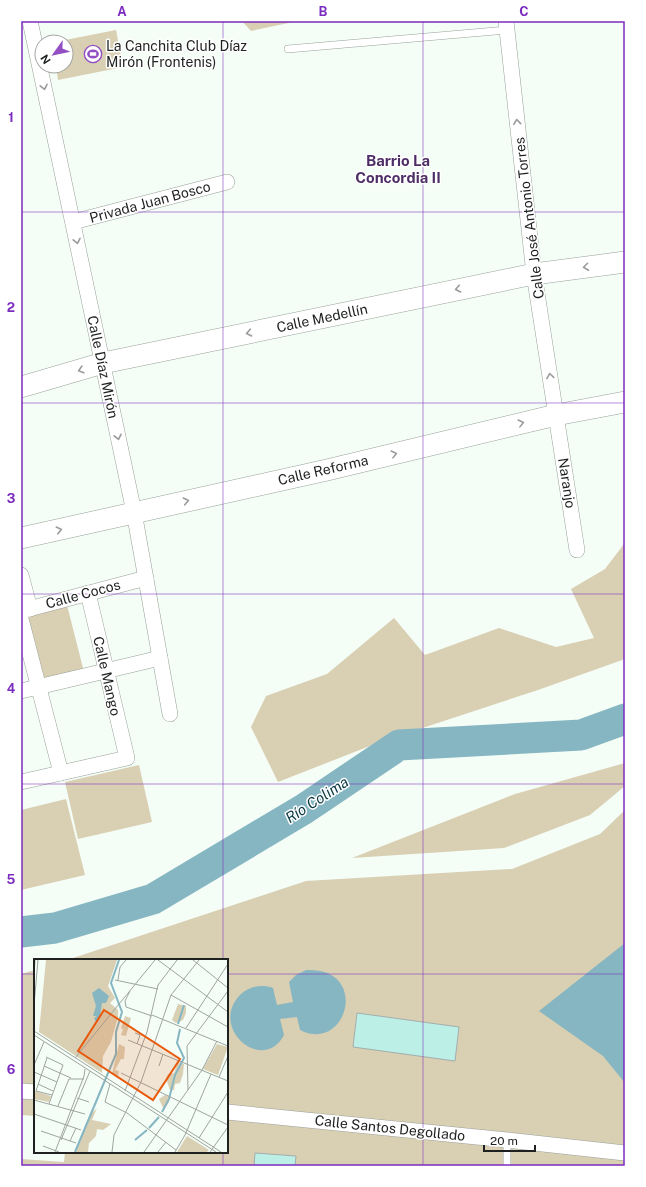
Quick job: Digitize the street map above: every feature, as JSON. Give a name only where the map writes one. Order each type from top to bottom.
[{"type":"street","name":"Calle Díaz Mirón","points":[[30,21],[134,512],[170,714]]},
{"type":"street","name":"Calle José Antonio Torres","points":[[506,26],[534,274],[556,415]]},
{"type":"street","name":"Privada Juan Bosco","points":[[73,222],[227,182]]},
{"type":"street","name":"Calle Medellín","points":[[21,387],[103,364],[534,274],[625,262]]},
{"type":"street","name":"Calle Reforma","points":[[21,538],[327,470],[556,415],[625,402]]},
{"type":"street","name":"Naranjo","points":[[556,415],[577,550]]},
{"type":"street","points":[[21,575],[24,613],[39,687],[61,773],[21,782]]},
{"type":"street","name":"Calle Cocos","points":[[24,613],[88,593],[146,578]]},
{"type":"street","name":"Calle Mango","points":[[61,773],[127,758],[88,593]]},
{"type":"street","points":[[21,691],[160,658]]},
{"type":"street","points":[[21,1091],[34,1092]]},
{"type":"street","name":"Calle Santos Degollado","points":[[228,1112],[625,1153]]},
{"type":"lane","points":[[288,49],[506,26]]},
{"type":"lane","points":[[507,1166],[508,1140]]},
{"type":"shaded area","points":[[242,21],[298,21],[251,31]]},
{"type":"shaded area","name":"La Canchita Club Díaz Mirón (Frontenis)","points":[[116,30],[123,67],[58,80],[57,74],[74,74],[74,38]]},
{"type":"shaded area","points":[[624,544],[625,659],[538,690],[380,742],[278,782],[251,727],[266,696],[327,674],[394,618],[425,655],[499,628],[556,647],[594,638],[571,589],[605,569]]},
{"type":"shaded area","points":[[67,605],[84,672],[43,682],[25,615]]},
{"type":"shaded area","points":[[625,763],[625,786],[590,815],[504,848],[352,858],[515,794]]},
{"type":"shaded area","points":[[139,765],[152,822],[78,839],[65,782]]},
{"type":"shaded area","points":[[66,799],[85,875],[21,890],[21,810]]},
{"type":"shaded area","points":[[625,810],[625,1166],[21,1166],[21,1159],[64,1162],[65,1153],[228,1153],[228,959],[70,959],[306,881],[512,869],[600,834]]},
{"type":"shaded area","points":[[34,970],[34,1116],[21,1115],[21,974]]},
{"type":"water","points":[[625,943],[625,1083],[603,1056],[539,1011]]},
{"type":"water","points":[[306,970],[326,973],[339,981],[345,994],[345,1008],[340,1021],[330,1030],[316,1034],[300,1030],[297,1017],[280,1019],[284,1035],[275,1046],[264,1050],[252,1048],[242,1042],[234,1032],[230,1020],[232,1007],[241,994],[256,986],[265,986],[273,988],[277,1005],[293,1002],[289,982],[296,975]]},
{"type":"building","points":[[357,1013],[459,1027],[455,1061],[353,1047]]},
{"type":"building","points":[[255,1153],[296,1156],[295,1166],[254,1166]]},
{"type":"waterway","name":"Río Colima","points":[[21,932],[55,928],[153,899],[304,809],[399,745],[581,735],[625,719]]},
{"type":"place","name":"La Canchita Club Díaz Mirón (Frontenis)","points":[[93,54]]},
{"type":"district","name":"Barrio La Concordia II","points":[[398,170]]}]
